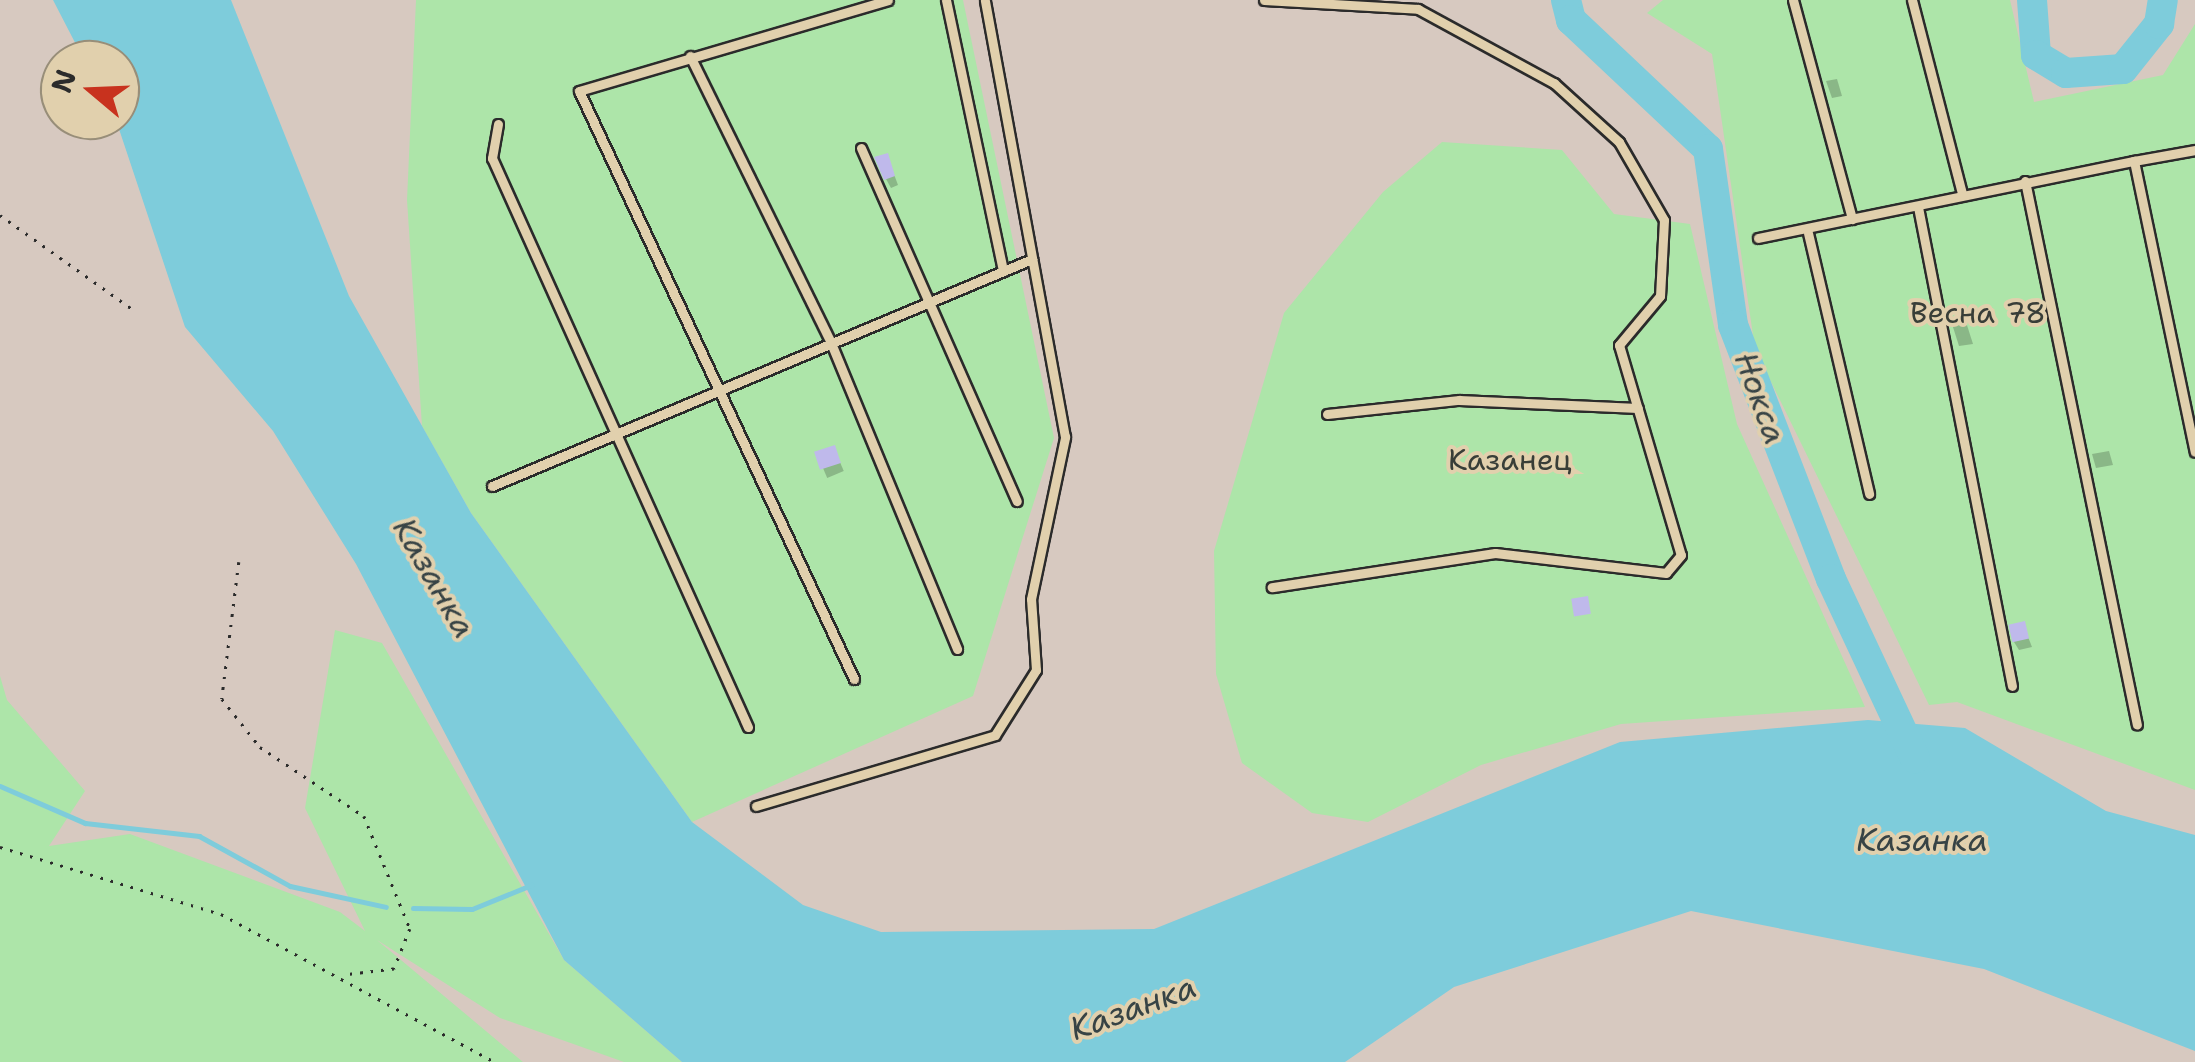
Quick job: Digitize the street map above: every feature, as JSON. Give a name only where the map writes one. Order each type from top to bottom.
[{"type":"lane","points":[[854,679],[725,389],[579,91],[888,0]]},
{"type":"lane","points":[[946,0],[1002,271]]},
{"type":"lane","points":[[756,806],[994,735],[1036,670],[1031,600],[1064,437],[985,0]]},
{"type":"lane","points":[[1264,0],[1418,9],[1554,82],[1619,142],[1664,220],[1660,296],[1619,345],[1681,555],[1666,573],[1494,553],[1272,587]]},
{"type":"lane","points":[[1793,0],[1852,218]]},
{"type":"lane","points":[[1912,0],[1962,193]]},
{"type":"lane","points":[[690,56],[831,343],[956,649]]},
{"type":"lane","points":[[498,124],[492,158],[621,432],[748,727]]},
{"type":"lane","points":[[861,148],[935,305],[1017,501]]},
{"type":"lane","points":[[1758,238],[1808,233],[1852,218],[1918,207],[1962,193],[2195,150]]},
{"type":"lane","points":[[2134,161],[2195,452]]},
{"type":"lane","points":[[2025,181],[2137,725]]},
{"type":"lane","points":[[1918,207],[2012,686]]},
{"type":"lane","points":[[1808,233],[1869,494]]},
{"type":"lane","points":[[492,486],[831,343],[935,305],[1032,258]]},
{"type":"lane","points":[[1327,414],[1459,400],[1638,408]]},
{"type":"path","points":[[0,215],[130,308]]},
{"type":"path","points":[[239,562],[222,699],[260,747],[364,816],[410,929],[394,968],[341,975]]},
{"type":"path","points":[[0,848],[221,914],[341,975],[496,1062]]},
{"type":"green space","name":"Казанка","points":[[416,0],[963,0],[1054,438],[973,696],[692,822],[471,513],[422,426],[407,200]]},
{"type":"green space","name":"Весна 78","points":[[1663,0],[2010,0],[2034,102],[2163,75],[2195,24],[2195,790],[1957,702],[1929,705],[1755,349],[1712,54],[1647,13]]},
{"type":"green space","name":"Казанец","points":[[1442,142],[1562,150],[1614,214],[1690,224],[1737,424],[1865,707],[1621,724],[1481,765],[1368,822],[1312,813],[1242,763],[1216,674],[1214,551],[1284,313],[1383,192]]},
{"type":"green space","points":[[335,630],[382,643],[564,960],[682,1062],[624,1062],[500,1018],[377,940],[523,1062],[0,1062],[0,676],[7,700],[85,791],[49,846],[130,834],[340,912],[365,931],[305,808]]},
{"type":"water","name":"Казанка","points":[[53,0],[231,0],[349,296],[471,513],[692,822],[803,905],[881,932],[1154,929],[1620,742],[1868,720],[1965,728],[2106,811],[2195,835],[2195,1051],[1984,969],[1691,911],[1454,987],[1345,1062],[682,1062],[564,960],[356,564],[273,431],[185,327],[123,140],[140,140],[140,40],[74,40]]},
{"type":"building","points":[[888,153],[895,176],[884,180],[874,157]]},
{"type":"building","points":[[835,445],[841,463],[820,470],[814,452]]},
{"type":"building","points":[[1588,596],[1591,614],[1574,616],[1571,599]]},
{"type":"building","points":[[2025,621],[2029,639],[2012,642],[2008,625]]},
{"type":"waterway","name":"Нокса","points":[[1566,0],[1571,20],[1708,149],[1733,325],[1831,579],[1915,758]]},
{"type":"waterway","name":"Нокса","points":[[2032,0],[2036,55],[2066,73],[2123,69],[2159,24],[2163,0]]},
{"type":"waterway","points":[[0,786],[85,823],[199,836],[290,886],[386,907]]},
{"type":"waterway","points":[[413,908],[472,909],[531,885]]}]
